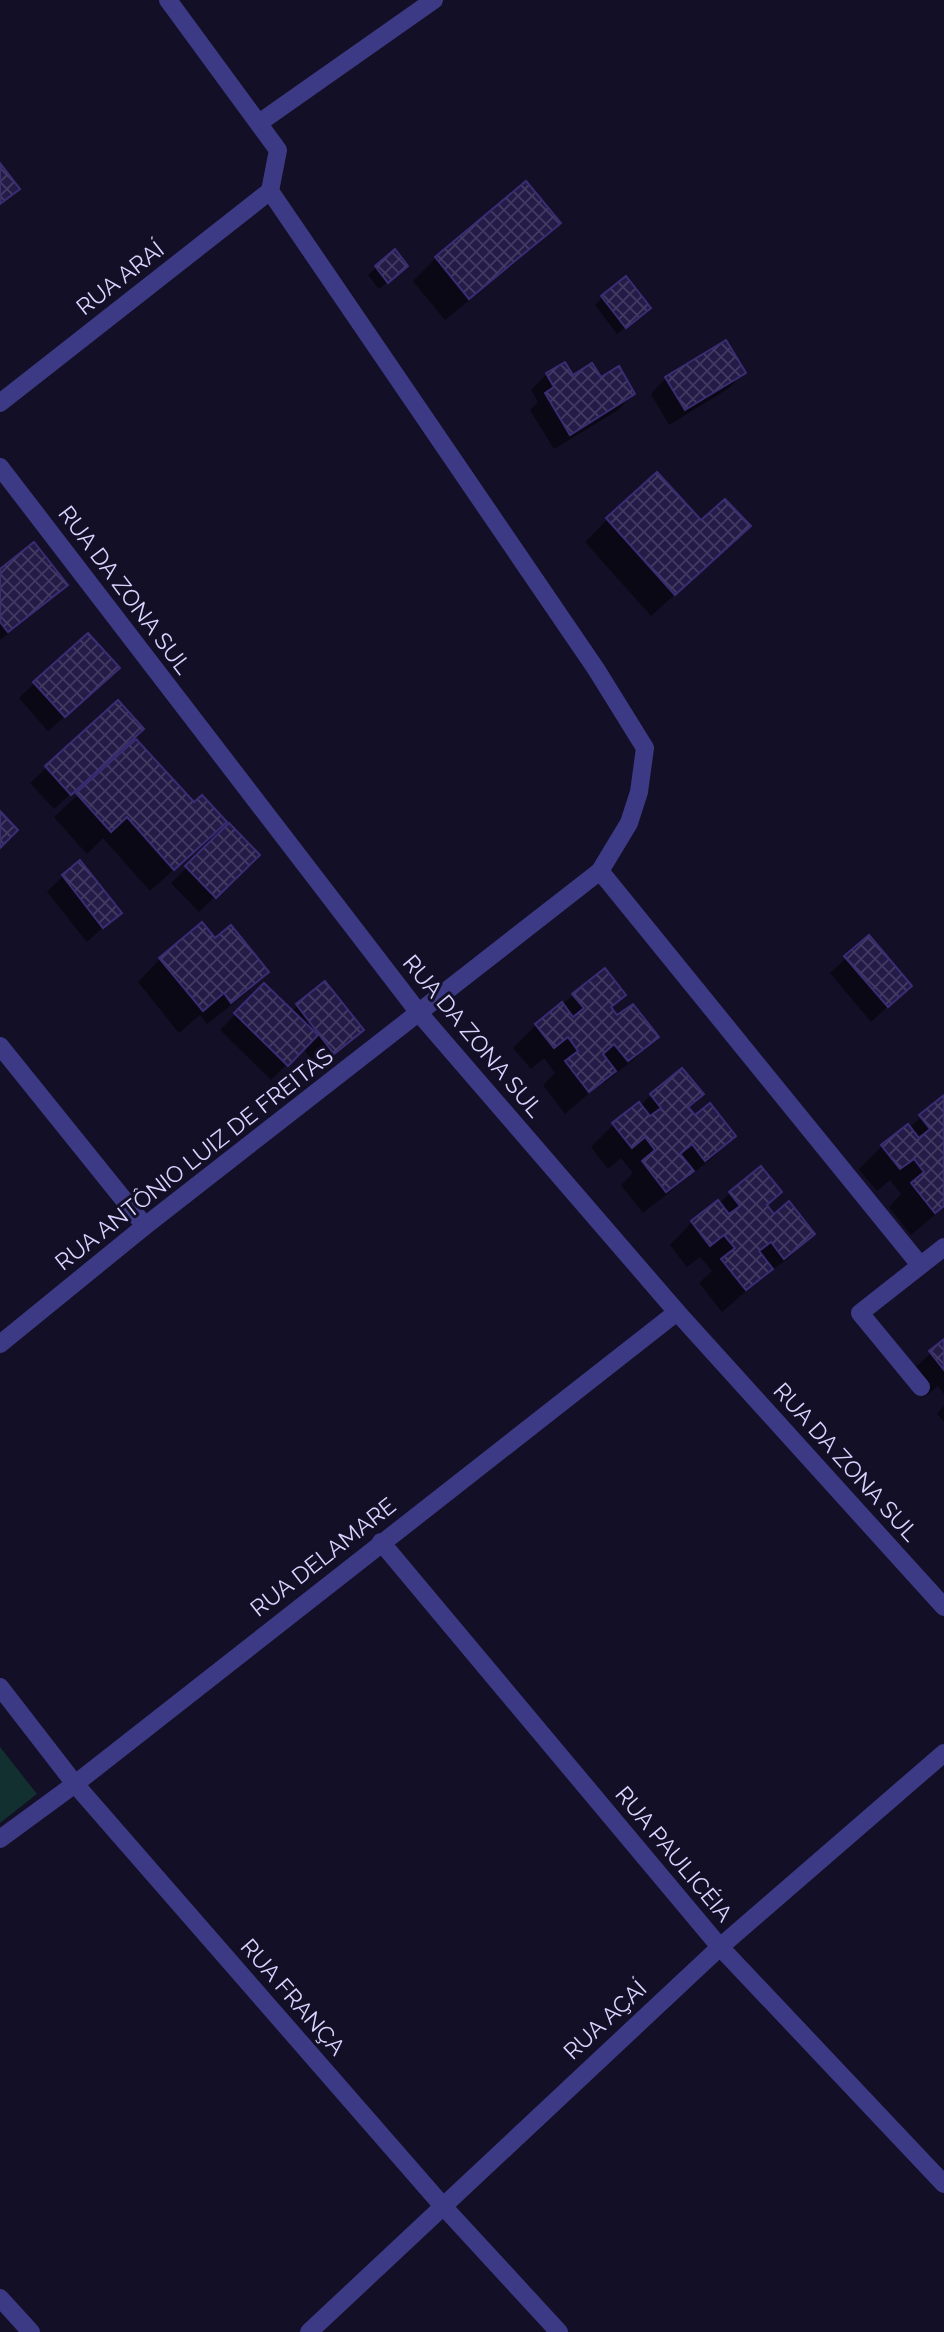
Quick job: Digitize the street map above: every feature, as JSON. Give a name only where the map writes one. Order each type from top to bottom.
[{"type":"street","points":[[168,0],[278,149],[270,191],[596,669],[645,748],[639,792],[629,823],[600,871],[920,1265]]},
{"type":"street","points":[[259,123],[434,0]]},
{"type":"street","name":"RUA ARAÍ","points":[[0,403],[270,191]]},
{"type":"street","name":"RUA DA ZONA SUL","points":[[0,467],[419,1013],[677,1312],[944,1607]]},
{"type":"street","name":"RUA ANTÔNIO LUIZ DE FREITAS","points":[[0,1344],[145,1226],[600,871]]},
{"type":"street","points":[[0,1046],[145,1226]]},
{"type":"street","points":[[921,1387],[860,1313],[944,1247]]},
{"type":"street","name":"RUA DELAMARE","points":[[0,1839],[75,1784],[677,1312]]},
{"type":"street","name":"RUA PAULICÉIA","points":[[381,1542],[720,1947],[944,2183]]},
{"type":"street","name":"RUA FRANÇA","points":[[0,1686],[75,1784],[442,2205],[559,2332]]},
{"type":"street","name":"RUA AÇAÍ","points":[[309,2332],[720,1947],[944,1754]]},
{"type":"street","points":[[0,2298],[31,2332]]},
{"type":"green space","points":[[0,1747],[37,1794],[0,1823]]},
{"type":"building","points":[[0,163],[20,189],[0,204]]},
{"type":"building","points":[[526,181],[561,223],[469,299],[435,257]]},
{"type":"building","points":[[395,249],[408,266],[388,283],[375,266]]},
{"type":"building","points":[[626,276],[651,308],[626,328],[601,296]]},
{"type":"building","points":[[726,340],[746,373],[685,410],[665,377]]},
{"type":"building","points":[[565,362],[573,375],[592,363],[601,377],[619,366],[635,394],[570,435],[545,393],[554,387],[546,373]]},
{"type":"building","points":[[657,472],[701,520],[725,499],[751,526],[675,595],[606,518]]},
{"type":"building","points":[[34,542],[68,585],[8,632],[0,622],[0,569]]},
{"type":"building","points":[[88,633],[120,668],[65,717],[33,682]]},
{"type":"building","points":[[118,700],[144,729],[71,795],[45,766]]},
{"type":"building","points":[[136,739],[194,802],[202,795],[227,822],[174,870],[127,817],[111,832],[76,793]]},
{"type":"building","points":[[0,811],[18,830],[0,848]]},
{"type":"building","points":[[229,823],[260,855],[216,898],[185,866]]},
{"type":"building","points":[[80,860],[122,913],[103,928],[62,875]]},
{"type":"building","points":[[202,922],[215,938],[231,925],[269,972],[231,1003],[224,993],[203,1011],[159,958]]},
{"type":"building","points":[[869,935],[912,986],[888,1007],[844,956]]},
{"type":"building","points":[[605,968],[626,995],[611,1007],[617,1015],[633,1004],[659,1037],[628,1061],[614,1044],[603,1054],[616,1071],[589,1092],[565,1061],[578,1051],[568,1037],[554,1048],[535,1024],[562,1002],[573,1017],[584,1008],[572,994]]},
{"type":"building","points":[[325,981],[364,1030],[334,1054],[296,1004]]},
{"type":"building","points":[[264,983],[318,1035],[288,1066],[234,1013]]},
{"type":"building","points":[[682,1068],[704,1094],[688,1107],[695,1115],[710,1103],[736,1136],[705,1161],[692,1144],[680,1154],[694,1171],[666,1192],[642,1161],[655,1150],[645,1137],[632,1148],[612,1123],[639,1102],[650,1116],[661,1108],[650,1094]]},
{"type":"building","points":[[944,1095],[944,1206],[935,1213],[911,1183],[924,1172],[914,1159],[900,1169],[881,1145],[908,1124],[919,1138],[930,1129],[919,1115]]},
{"type":"building","points":[[761,1166],[782,1192],[767,1205],[774,1214],[789,1201],[815,1234],[784,1259],[771,1242],[759,1251],[773,1269],[746,1290],[721,1259],[735,1248],[724,1235],[710,1246],[691,1221],[718,1200],[729,1214],[740,1206],[729,1192]]},
{"type":"building","points":[[944,1339],[944,1370],[929,1351]]}]
